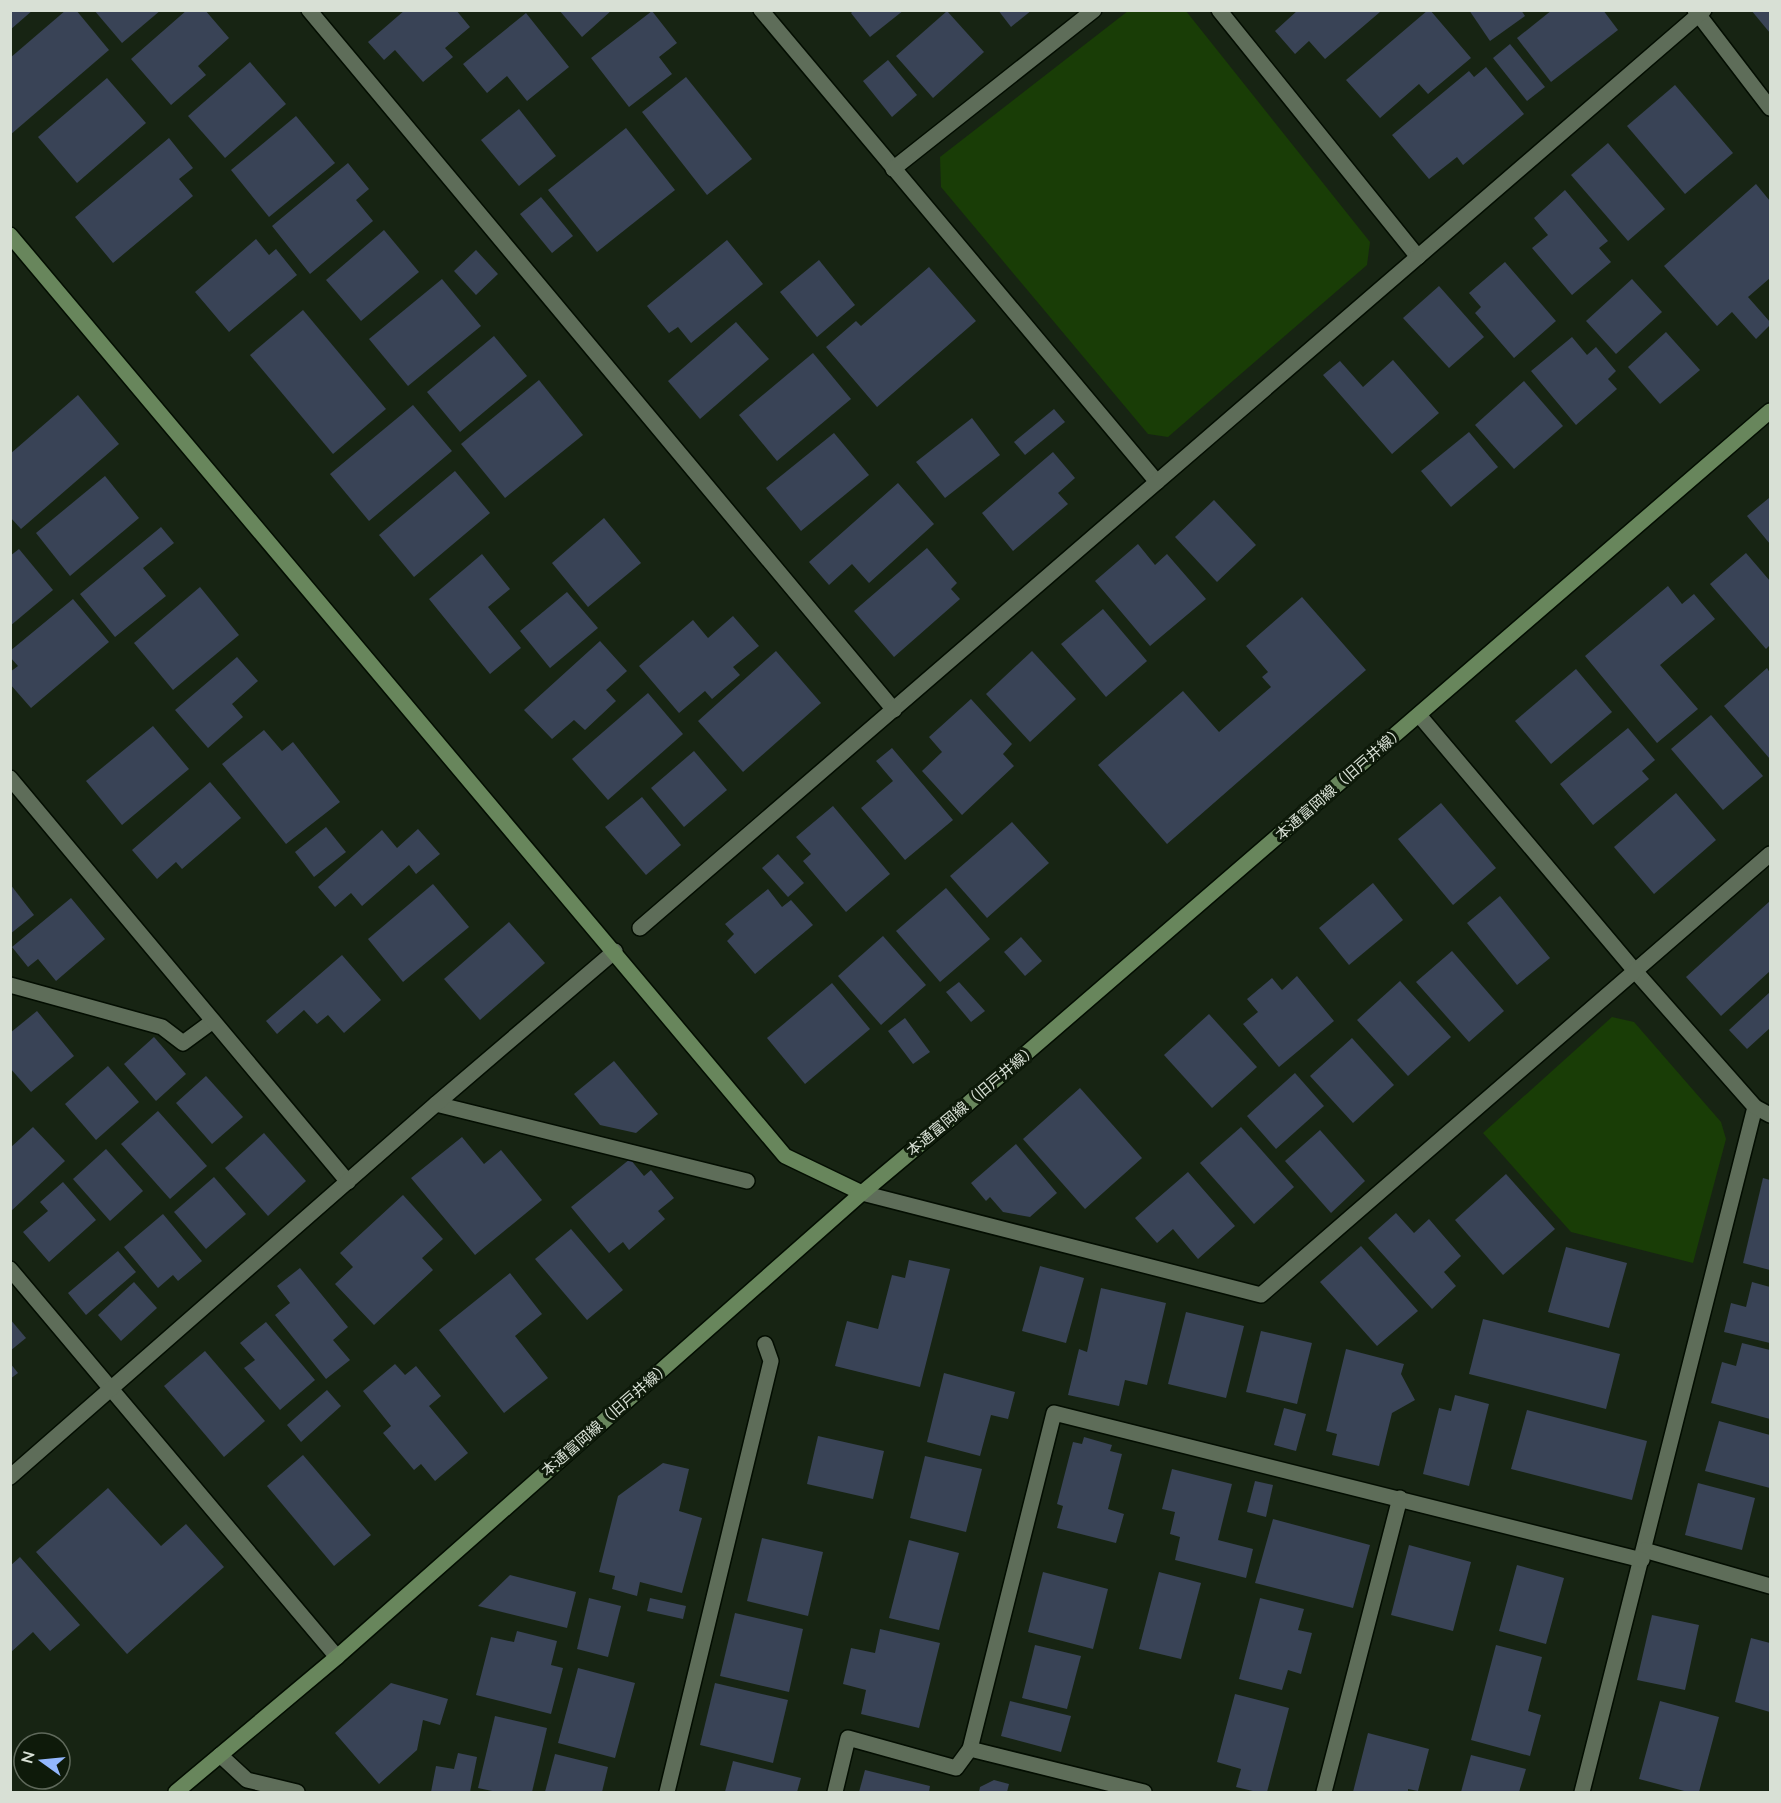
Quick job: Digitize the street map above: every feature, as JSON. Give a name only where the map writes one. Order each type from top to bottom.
[{"type":"street","points":[[309,10],[894,710]]},
{"type":"street","points":[[761,10],[1157,482]]},
{"type":"street","points":[[893,169],[1094,10]]},
{"type":"street","points":[[1219,10],[1418,256]]},
{"type":"street","points":[[640,928],[1699,12],[1770,108]]},
{"type":"street","points":[[10,235],[615,951],[785,1156],[862,1192],[1261,1296],[1770,854]]},
{"type":"street","name":"本通富岡線（旧戸井線）","points":[[176,1792],[337,1657],[862,1192],[958,1112],[1770,411]]},
{"type":"street","points":[[1419,715],[1635,971],[1755,1107],[1770,1115]]},
{"type":"street","points":[[10,778],[348,1182]]},
{"type":"street","points":[[10,1477],[436,1104],[615,951]]},
{"type":"street","points":[[10,985],[162,1027],[183,1043],[213,1021]]},
{"type":"street","points":[[436,1104],[747,1181]]},
{"type":"street","points":[[1582,1792],[1755,1107]]},
{"type":"street","points":[[10,1269],[337,1657]]},
{"type":"street","points":[[667,1792],[771,1361],[765,1344]]},
{"type":"street","points":[[835,1792],[848,1738],[956,1767],[970,1749],[1054,1413],[1770,1586]]},
{"type":"street","points":[[1324,1792],[1400,1498]]},
{"type":"street","points":[[970,1749],[1144,1792]]},
{"type":"street","points":[[220,1755],[247,1780],[297,1792]]},
{"type":"green space","points":[[1128,11],[1186,11],[1370,242],[1367,265],[1168,437],[1148,434],[941,187],[940,157]]},
{"type":"green space","points":[[1612,1017],[1634,1022],[1721,1122],[1726,1139],[1693,1263],[1571,1232],[1483,1133]]},
{"type":"building","points":[[10,10],[33,10],[10,30]]},
{"type":"building","points":[[66,10],[76,10],[109,50],[10,135],[10,58]]},
{"type":"building","points":[[94,10],[161,10],[122,43]]},
{"type":"building","points":[[187,10],[205,10],[229,38],[198,66],[206,75],[171,105],[131,59]]},
{"type":"building","points":[[405,10],[456,10],[470,27],[445,48],[453,57],[423,82],[395,50],[384,60],[368,42]]},
{"type":"building","points":[[559,10],[612,10],[582,37]]},
{"type":"building","points":[[854,10],[904,10],[870,37],[851,13]]},
{"type":"building","points":[[998,10],[1032,10],[1011,27]]},
{"type":"building","points":[[1298,10],[1379,10],[1380,12],[1325,59],[1309,41],[1295,54],[1275,31]]},
{"type":"building","points":[[1428,10],[1471,58],[1428,94],[1419,84],[1380,118],[1346,80]]},
{"type":"building","points":[[1469,10],[1521,10],[1525,16],[1490,41]]},
{"type":"building","points":[[1552,10],[1603,10],[1618,30],[1551,82],[1517,38]]},
{"type":"building","points":[[1751,10],[1770,10],[1770,33]]},
{"type":"building","points":[[652,11],[677,43],[659,57],[672,74],[629,107],[591,58]]},
{"type":"building","points":[[947,11],[984,52],[933,98],[896,56]]},
{"type":"building","points":[[526,13],[569,67],[527,101],[507,76],[487,93],[463,64]]},
{"type":"building","points":[[1510,44],[1545,87],[1527,101],[1493,58]]},
{"type":"building","points":[[888,60],[917,95],[892,117],[863,81]]},
{"type":"building","points":[[250,62],[286,104],[225,158],[188,116]]},
{"type":"building","points":[[1486,67],[1524,114],[1463,165],[1457,157],[1429,179],[1392,135],[1469,71],[1474,77]]},
{"type":"building","points":[[686,77],[752,159],[707,195],[642,112]]},
{"type":"building","points":[[107,78],[146,123],[77,183],[38,137]]},
{"type":"building","points":[[1675,85],[1733,153],[1685,194],[1627,126]]},
{"type":"building","points":[[519,109],[556,156],[519,186],[481,140]]},
{"type":"building","points":[[296,116],[335,163],[269,217],[231,170]]},
{"type":"building","points":[[626,128],[675,190],[597,252],[548,190]]},
{"type":"building","points":[[169,138],[193,168],[179,179],[193,196],[113,263],[75,217]]},
{"type":"building","points":[[1608,143],[1665,209],[1628,241],[1571,175]]},
{"type":"building","points":[[348,163],[369,189],[356,200],[373,221],[310,274],[272,226]]},
{"type":"building","points":[[1756,184],[1770,201],[1770,278],[1748,297],[1770,322],[1770,325],[1756,339],[1732,312],[1717,326],[1664,266]]},
{"type":"building","points":[[1565,190],[1608,241],[1599,248],[1611,262],[1572,295],[1532,248],[1548,235],[1534,218]]},
{"type":"building","points":[[541,197],[573,236],[552,253],[520,214]]},
{"type":"building","points":[[384,230],[419,272],[361,321],[326,280]]},
{"type":"building","points":[[256,239],[269,255],[276,249],[297,275],[229,332],[195,292]]},
{"type":"building","points":[[727,240],[763,284],[691,343],[678,327],[669,333],[647,306]]},
{"type":"building","points":[[476,250],[498,274],[476,295],[454,271]]},
{"type":"building","points":[[819,260],[855,305],[817,337],[780,292]]},
{"type":"building","points":[[1505,262],[1556,321],[1514,358],[1475,313],[1481,307],[1469,293]]},
{"type":"building","points":[[929,267],[976,321],[877,407],[826,347],[856,321],[861,326]]},
{"type":"building","points":[[442,279],[481,326],[408,386],[369,339]]},
{"type":"building","points":[[1632,279],[1662,312],[1616,354],[1586,321]]},
{"type":"building","points":[[1439,286],[1484,337],[1449,368],[1403,318]]},
{"type":"building","points":[[303,310],[386,409],[333,454],[250,355]]},
{"type":"building","points":[[736,322],[769,359],[700,419],[668,381]]},
{"type":"building","points":[[1666,332],[1700,370],[1660,404],[1628,367]]},
{"type":"building","points":[[494,336],[527,376],[460,432],[427,392]]},
{"type":"building","points":[[1572,337],[1587,355],[1596,347],[1616,371],[1608,379],[1617,389],[1576,425],[1531,371]]},
{"type":"building","points":[[813,353],[851,399],[777,461],[739,415]]},
{"type":"building","points":[[1393,360],[1439,413],[1392,454],[1323,375],[1340,361],[1363,387]]},
{"type":"building","points":[[539,380],[583,435],[505,498],[461,444]]},
{"type":"building","points":[[1524,381],[1563,426],[1514,469],[1475,425]]},
{"type":"building","points":[[78,395],[119,444],[21,529],[10,517],[10,454]]},
{"type":"building","points":[[413,405],[452,451],[369,521],[330,474]]},
{"type":"building","points":[[1054,409],[1065,422],[1025,455],[1014,442]]},
{"type":"building","points":[[972,418],[1000,455],[945,498],[916,462]]},
{"type":"building","points":[[1469,432],[1498,467],[1451,507],[1421,471]]},
{"type":"building","points":[[834,433],[869,475],[801,531],[766,488]]},
{"type":"building","points":[[1053,452],[1075,478],[1058,493],[1068,504],[1013,551],[982,513]]},
{"type":"building","points":[[455,471],[490,513],[414,577],[379,535]]},
{"type":"building","points":[[105,476],[139,518],[70,576],[36,533]]},
{"type":"building","points":[[898,483],[934,524],[869,583],[852,564],[829,585],[809,562]]},
{"type":"building","points":[[1769,498],[1770,501],[1770,544],[1747,516]]},
{"type":"building","points":[[1214,500],[1256,545],[1217,582],[1175,537]]},
{"type":"building","points":[[604,518],[641,563],[588,607],[552,563]]},
{"type":"building","points":[[161,527],[174,543],[143,568],[166,596],[115,637],[80,594]]},
{"type":"building","points":[[1138,544],[1155,565],[1167,554],[1206,599],[1150,646],[1095,581]]},
{"type":"building","points":[[927,548],[957,583],[951,589],[960,599],[894,657],[854,611]]},
{"type":"building","points":[[19,549],[53,590],[10,626],[10,556]]},
{"type":"building","points":[[1746,553],[1770,581],[1770,645],[1766,649],[1710,584]]},
{"type":"building","points":[[482,554],[510,589],[488,607],[521,648],[490,674],[429,599]]},
{"type":"building","points":[[1668,586],[1682,604],[1694,594],[1715,619],[1660,665],[1698,709],[1657,743],[1585,656]]},
{"type":"building","points":[[200,587],[239,635],[173,690],[134,643]]},
{"type":"building","points":[[567,592],[598,628],[550,668],[520,631]]},
{"type":"building","points":[[1302,597],[1366,670],[1167,844],[1098,765],[1183,691],[1219,732],[1271,687],[1262,677],[1268,672],[1246,646]]},
{"type":"building","points":[[73,599],[109,642],[31,708],[10,684],[10,672],[18,666],[10,657],[10,651]]},
{"type":"building","points":[[1103,609],[1147,661],[1106,697],[1061,644]]},
{"type":"building","points":[[733,616],[759,646],[733,667],[740,675],[712,699],[705,691],[679,713],[639,666],[693,620],[708,638]]},
{"type":"building","points":[[600,641],[627,671],[606,690],[616,701],[585,730],[574,720],[552,739],[524,710]]},
{"type":"building","points":[[776,651],[821,703],[743,772],[698,721]]},
{"type":"building","points":[[1032,651],[1076,699],[1030,742],[986,694]]},
{"type":"building","points":[[237,657],[258,681],[232,704],[243,717],[208,748],[175,710]]},
{"type":"building","points":[[1767,668],[1770,673],[1770,759],[1724,706]]},
{"type":"building","points":[[1576,669],[1612,712],[1551,764],[1515,721]]},
{"type":"building","points":[[648,693],[683,734],[608,800],[572,759]]},
{"type":"building","points":[[971,699],[1012,744],[1003,754],[1014,766],[962,815],[922,771],[942,752],[929,737]]},
{"type":"building","points":[[1711,715],[1763,776],[1723,810],[1671,749]]},
{"type":"building","points":[[153,726],[189,769],[122,825],[86,781]]},
{"type":"building","points":[[1628,728],[1655,760],[1642,771],[1649,779],[1593,825],[1560,784]]},
{"type":"building","points":[[264,730],[282,751],[293,742],[340,802],[286,844],[222,764]]},
{"type":"building","points":[[892,748],[953,820],[905,860],[861,808],[893,781],[876,761]]},
{"type":"building","points":[[694,751],[727,790],[684,827],[651,788]]},
{"type":"building","points":[[210,782],[241,818],[182,869],[176,862],[157,879],[132,850]]},
{"type":"building","points":[[1676,793],[1716,840],[1654,894],[1614,847]]},
{"type":"building","points":[[642,797],[681,845],[646,875],[605,827]]},
{"type":"building","points":[[1441,803],[1496,868],[1453,905],[1398,839]]},
{"type":"building","points":[[833,806],[890,874],[846,912],[803,861],[811,854],[796,837]]},
{"type":"building","points":[[1012,822],[1049,863],[987,918],[950,876]]},
{"type":"building","points":[[326,827],[346,852],[314,877],[295,852]]},
{"type":"building","points":[[418,829],[440,854],[416,874],[409,865],[362,906],[351,893],[335,907],[318,887],[382,830],[397,848]]},
{"type":"building","points":[[778,854],[804,883],[788,897],[762,868]]},
{"type":"building","points":[[1373,883],[1403,920],[1349,965],[1319,928]]},
{"type":"building","points":[[10,884],[34,915],[10,934]]},
{"type":"building","points":[[433,884],[469,927],[403,982],[368,939]]},
{"type":"building","points":[[946,888],[990,939],[940,982],[896,931]]},
{"type":"building","points":[[768,889],[782,907],[791,900],[813,925],[755,974],[727,941],[734,934],[725,924]]},
{"type":"building","points":[[1500,896],[1550,958],[1517,985],[1467,923]]},
{"type":"building","points":[[71,898],[105,939],[56,981],[38,959],[28,967],[12,947]]},
{"type":"building","points":[[1770,901],[1770,971],[1721,1016],[1686,977]]},
{"type":"building","points":[[509,922],[545,963],[480,1020],[444,979]]},
{"type":"building","points":[[883,936],[926,985],[881,1025],[838,976]]},
{"type":"building","points":[[1021,937],[1042,961],[1025,976],[1004,952]]},
{"type":"building","points":[[1452,951],[1504,1011],[1469,1042],[1416,982]]},
{"type":"building","points":[[342,955],[381,1000],[344,1033],[328,1015],[317,1024],[304,1010],[277,1034],[266,1021]]},
{"type":"building","points":[[1297,976],[1334,1021],[1279,1067],[1243,1024],[1258,1012],[1247,999],[1272,978],[1282,990]]},
{"type":"building","points":[[1400,981],[1451,1037],[1408,1076],[1357,1020]]},
{"type":"building","points":[[959,982],[985,1011],[971,1022],[946,992]]},
{"type":"building","points":[[832,983],[870,1029],[805,1084],[767,1038]]},
{"type":"building","points":[[1770,992],[1770,1028],[1747,1049],[1729,1030]]},
{"type":"building","points":[[37,1011],[74,1056],[31,1092],[10,1068],[10,1033]]},
{"type":"building","points":[[1209,1014],[1257,1067],[1212,1108],[1164,1055]]},
{"type":"building","points":[[905,1018],[930,1052],[913,1064],[888,1031]]},
{"type":"building","points":[[154,1037],[186,1074],[156,1101],[124,1064]]},
{"type":"building","points":[[1352,1038],[1394,1085],[1353,1123],[1310,1076]]},
{"type":"building","points":[[614,1061],[658,1114],[636,1133],[600,1125],[574,1094]]},
{"type":"building","points":[[108,1066],[139,1102],[96,1140],[65,1104]]},
{"type":"building","points":[[1295,1073],[1324,1106],[1276,1149],[1247,1116]]},
{"type":"building","points":[[206,1076],[243,1117],[212,1144],[176,1103]]},
{"type":"building","points":[[1080,1088],[1142,1158],[1085,1209],[1023,1139]]},
{"type":"building","points":[[158,1111],[207,1166],[170,1199],[121,1144]]},
{"type":"building","points":[[33,1127],[65,1161],[10,1212],[10,1148]]},
{"type":"building","points":[[1241,1127],[1294,1187],[1254,1224],[1200,1163]]},
{"type":"building","points":[[1320,1130],[1365,1181],[1331,1213],[1285,1161]]},
{"type":"building","points":[[264,1133],[306,1181],[268,1216],[225,1168]]},
{"type":"building","points":[[462,1137],[484,1164],[501,1150],[542,1200],[475,1255],[411,1178]]},
{"type":"building","points":[[1016,1144],[1057,1193],[1030,1217],[1003,1212],[990,1197],[986,1201],[971,1183]]},
{"type":"building","points":[[106,1149],[143,1191],[110,1221],[73,1179]]},
{"type":"building","points":[[630,1159],[644,1176],[651,1170],[674,1198],[658,1211],[665,1219],[629,1250],[623,1242],[609,1253],[571,1207]]},
{"type":"building","points":[[1188,1172],[1235,1226],[1198,1259],[1173,1229],[1157,1243],[1135,1218]]},
{"type":"building","points":[[1506,1174],[1555,1229],[1503,1275],[1455,1220]]},
{"type":"building","points":[[214,1177],[246,1214],[206,1249],[174,1212]]},
{"type":"building","points":[[1763,1178],[1770,1180],[1770,1270],[1743,1263]]},
{"type":"building","points":[[63,1182],[96,1220],[49,1262],[23,1232],[48,1211],[40,1202]]},
{"type":"building","points":[[403,1195],[443,1239],[422,1258],[433,1270],[374,1325],[335,1284],[353,1267],[340,1253]]},
{"type":"building","points":[[1396,1213],[1414,1233],[1429,1219],[1461,1256],[1444,1272],[1456,1286],[1432,1309],[1368,1238]]},
{"type":"building","points":[[163,1214],[202,1261],[178,1281],[173,1275],[158,1288],[124,1247]]},
{"type":"building","points":[[571,1229],[623,1290],[587,1320],[535,1259]]},
{"type":"building","points":[[1361,1246],[1418,1311],[1377,1346],[1320,1282]]},
{"type":"building","points":[[1566,1247],[1627,1263],[1609,1328],[1548,1312]]},
{"type":"building","points":[[118,1251],[136,1272],[86,1315],[68,1293]]},
{"type":"building","points":[[909,1260],[950,1269],[920,1387],[835,1366],[847,1321],[878,1329],[892,1275],[905,1278]]},
{"type":"building","points":[[1040,1266],[1084,1278],[1066,1343],[1022,1331]]},
{"type":"building","points":[[300,1268],[348,1327],[333,1340],[350,1360],[326,1379],[275,1315],[290,1303],[277,1286]]},
{"type":"building","points":[[510,1273],[542,1314],[515,1336],[548,1378],[504,1413],[439,1330]]},
{"type":"building","points":[[134,1282],[157,1308],[121,1341],[98,1315]]},
{"type":"building","points":[[1752,1282],[1770,1287],[1770,1343],[1724,1332],[1731,1303],[1746,1307]]},
{"type":"building","points":[[1101,1288],[1166,1303],[1147,1385],[1125,1380],[1119,1406],[1068,1395],[1079,1349],[1087,1352]]},
{"type":"building","points":[[1186,1312],[1244,1326],[1226,1398],[1168,1384]]},
{"type":"building","points":[[10,1319],[26,1338],[10,1351]]},
{"type":"building","points":[[1483,1319],[1620,1354],[1606,1409],[1469,1374]]},
{"type":"building","points":[[266,1322],[315,1380],[280,1410],[244,1368],[255,1360],[240,1343]]},
{"type":"building","points":[[1261,1331],[1312,1343],[1297,1404],[1246,1392]]},
{"type":"building","points":[[1742,1343],[1770,1350],[1770,1419],[1711,1403],[1722,1362],[1736,1366]]},
{"type":"building","points":[[1346,1349],[1404,1364],[1401,1374],[1415,1400],[1392,1413],[1379,1466],[1332,1455],[1337,1434],[1326,1431]]},
{"type":"building","points":[[205,1351],[265,1421],[224,1457],[164,1386]]},
{"type":"building","points":[[10,1363],[18,1373],[10,1379]]},
{"type":"building","points":[[395,1364],[405,1375],[416,1366],[441,1396],[429,1406],[468,1453],[435,1481],[421,1464],[414,1470],[383,1433],[391,1426],[363,1391]]},
{"type":"building","points":[[944,1373],[1015,1392],[1008,1419],[991,1415],[980,1456],[927,1442]]},
{"type":"building","points":[[327,1390],[341,1406],[301,1442],[287,1425]]},
{"type":"building","points":[[1455,1395],[1489,1404],[1469,1486],[1423,1474],[1439,1408],[1451,1411]]},
{"type":"building","points":[[1284,1408],[1306,1414],[1296,1451],[1274,1445]]},
{"type":"building","points":[[1527,1410],[1647,1441],[1632,1500],[1511,1469]]},
{"type":"building","points":[[1719,1421],[1770,1435],[1770,1488],[1705,1471]]},
{"type":"building","points":[[818,1436],[884,1451],[873,1499],[807,1484]]},
{"type":"building","points":[[1084,1437],[1112,1445],[1110,1451],[1122,1454],[1108,1509],[1124,1514],[1116,1543],[1057,1528],[1063,1506],[1057,1504],[1073,1442],[1082,1444]]},
{"type":"building","points":[[303,1455],[371,1535],[334,1566],[267,1486]]},
{"type":"building","points":[[925,1456],[982,1469],[966,1532],[910,1518]]},
{"type":"building","points":[[663,1463],[689,1469],[679,1511],[702,1518],[682,1593],[640,1582],[637,1596],[612,1589],[615,1576],[599,1572],[618,1496]]},
{"type":"building","points":[[1172,1469],[1232,1484],[1218,1540],[1253,1549],[1246,1578],[1175,1560],[1180,1537],[1170,1534],[1175,1512],[1162,1509]]},
{"type":"building","points":[[1255,1481],[1273,1485],[1266,1517],[1247,1512]]},
{"type":"building","points":[[1698,1483],[1755,1498],[1742,1550],[1685,1535]]},
{"type":"building","points":[[108,1488],[161,1546],[186,1524],[224,1567],[127,1654],[36,1552]]},
{"type":"building","points":[[1273,1519],[1370,1545],[1353,1608],[1255,1583]]},
{"type":"building","points":[[762,1538],[823,1552],[808,1616],[747,1601]]},
{"type":"building","points":[[909,1540],[959,1553],[939,1630],[889,1618]]},
{"type":"building","points":[[1409,1545],[1471,1562],[1453,1631],[1391,1615]]},
{"type":"building","points":[[20,1557],[80,1625],[50,1651],[33,1632],[10,1653],[10,1566]]},
{"type":"building","points":[[1517,1565],[1564,1578],[1546,1644],[1499,1631]]},
{"type":"building","points":[[1043,1572],[1108,1589],[1093,1649],[1028,1632]]},
{"type":"building","points":[[1159,1572],[1201,1583],[1181,1659],[1139,1649]]},
{"type":"building","points":[[510,1575],[576,1592],[567,1628],[478,1606]]},
{"type":"building","points":[[589,1598],[621,1606],[608,1657],[577,1649]]},
{"type":"building","points":[[650,1598],[686,1606],[683,1619],[647,1611]]},
{"type":"building","points":[[1260,1598],[1304,1609],[1298,1630],[1312,1633],[1301,1674],[1288,1670],[1282,1690],[1239,1679]]},
{"type":"building","points":[[735,1613],[803,1629],[789,1692],[720,1676]]},
{"type":"building","points":[[1652,1615],[1699,1625],[1685,1690],[1637,1680]]},
{"type":"building","points":[[880,1629],[940,1643],[919,1728],[861,1714],[866,1690],[843,1684],[851,1648],[875,1653]]},
{"type":"building","points":[[517,1631],[557,1641],[551,1665],[563,1668],[551,1714],[476,1695],[491,1637],[514,1642]]},
{"type":"building","points":[[1751,1638],[1770,1643],[1770,1712],[1735,1702]]},
{"type":"building","points":[[1035,1645],[1081,1656],[1067,1709],[1022,1698]]},
{"type":"building","points":[[1496,1645],[1542,1657],[1528,1711],[1541,1715],[1530,1756],[1471,1740]]},
{"type":"building","points":[[578,1668],[635,1683],[615,1758],[558,1743]]},
{"type":"building","points":[[391,1683],[448,1699],[440,1725],[423,1720],[417,1750],[379,1784],[335,1733]]},
{"type":"building","points":[[715,1683],[788,1700],[773,1763],[700,1745]]},
{"type":"building","points":[[1235,1694],[1289,1708],[1267,1792],[1236,1787],[1241,1769],[1217,1762]]},
{"type":"building","points":[[1010,1701],[1071,1716],[1061,1752],[1001,1736]]},
{"type":"building","points":[[1660,1701],[1719,1717],[1699,1792],[1688,1792],[1639,1779]]},
{"type":"building","points":[[495,1716],[547,1728],[532,1792],[497,1792],[478,1788]]},
{"type":"building","points":[[1368,1733],[1429,1749],[1418,1791],[1408,1789],[1408,1792],[1353,1792]]},
{"type":"building","points":[[458,1753],[477,1757],[470,1792],[431,1792],[436,1766],[454,1769]]},
{"type":"building","points":[[555,1754],[608,1767],[602,1792],[545,1792]]},
{"type":"building","points":[[1471,1755],[1526,1769],[1519,1792],[1461,1792]]},
{"type":"building","points":[[733,1761],[801,1778],[797,1792],[725,1792]]},
{"type":"building","points":[[865,1770],[930,1786],[929,1792],[859,1792]]},
{"type":"building","points":[[994,1780],[1009,1784],[1007,1792],[979,1792],[980,1787]]}]
